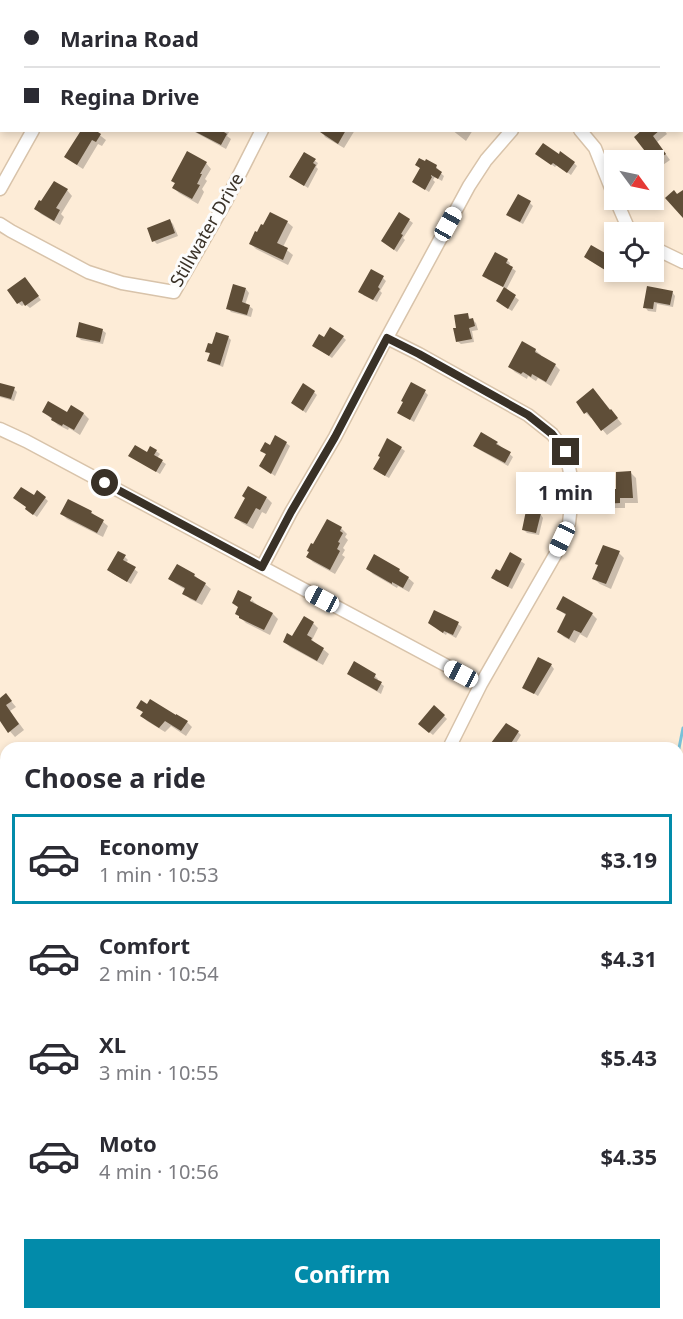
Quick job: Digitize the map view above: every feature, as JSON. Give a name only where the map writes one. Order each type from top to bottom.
[{"type":"street","points":[[0,189],[32,132]]},
{"type":"street","name":"Stillwater Drive","points":[[0,224],[88,272],[122,283],[174,292],[225,203],[261,132]]},
{"type":"street","points":[[262,567],[335,437],[469,186],[486,160],[510,132]]},
{"type":"street","points":[[584,132],[595,148],[604,171]]},
{"type":"street","points":[[664,253],[683,262]]},
{"type":"street","points":[[387,338],[528,415],[552,434],[566,452],[573,488],[569,524],[555,555],[481,684],[452,742]]},
{"type":"street","points":[[0,429],[481,684]]},
{"type":"building","points":[[80,132],[101,134],[96,142],[92,140],[77,165],[64,157]]},
{"type":"building","points":[[196,132],[224,132],[227,134],[221,145]]},
{"type":"building","points":[[320,132],[345,132],[338,144]]},
{"type":"building","points":[[640,132],[658,132],[653,136],[663,150],[644,150],[634,137]]},
{"type":"building","points":[[543,143],[559,154],[560,151],[575,162],[567,173],[535,154]]},
{"type":"building","points":[[187,151],[207,162],[200,174],[202,174],[197,184],[200,185],[192,199],[172,188],[175,183],[171,181]]},
{"type":"building","points":[[304,152],[316,159],[313,163],[316,165],[304,186],[289,177]]},
{"type":"building","points":[[419,158],[437,165],[436,168],[442,172],[438,179],[431,175],[425,190],[412,182],[420,168],[415,165]]},
{"type":"building","points":[[54,181],[68,189],[56,208],[60,210],[54,221],[34,209]]},
{"type":"building","points":[[674,190],[677,194],[683,190],[683,218],[665,198]]},
{"type":"building","points":[[518,194],[531,201],[520,222],[506,215]]},
{"type":"building","points":[[270,212],[288,221],[277,243],[288,248],[283,260],[249,244],[255,231],[257,232],[261,224],[263,225]]},
{"type":"building","points":[[399,212],[410,219],[394,250],[381,241]]},
{"type":"building","points":[[170,219],[175,233],[152,242],[147,228]]},
{"type":"building","points":[[591,245],[604,252],[604,269],[584,257]]},
{"type":"building","points":[[495,252],[508,259],[506,263],[513,267],[503,287],[482,276]]},
{"type":"building","points":[[371,269],[384,276],[373,300],[358,292]]},
{"type":"building","points":[[25,277],[39,296],[25,306],[22,301],[17,304],[7,290]]},
{"type":"building","points":[[233,284],[246,288],[242,302],[250,305],[247,315],[226,309]]},
{"type":"building","points":[[647,286],[673,291],[670,305],[654,302],[653,309],[643,308]]},
{"type":"building","points":[[504,287],[516,295],[508,309],[496,301]]},
{"type":"building","points":[[468,313],[469,319],[473,318],[475,326],[469,328],[472,339],[456,342],[453,328],[456,328],[454,315]]},
{"type":"building","points":[[79,322],[103,329],[100,342],[76,337]]},
{"type":"building","points":[[330,327],[344,336],[329,356],[312,346],[319,334],[324,337]]},
{"type":"building","points":[[216,332],[229,336],[220,365],[207,361],[210,353],[205,352],[208,343],[212,344]]},
{"type":"building","points":[[522,341],[536,349],[535,352],[556,364],[546,382],[532,374],[531,377],[508,367]]},
{"type":"building","points":[[411,382],[426,390],[410,420],[397,413]]},
{"type":"building","points":[[0,383],[15,387],[11,399],[0,396]]},
{"type":"building","points":[[303,383],[315,391],[303,411],[291,403]]},
{"type":"building","points":[[593,388],[618,418],[601,431],[587,412],[584,414],[576,402]]},
{"type":"building","points":[[48,401],[67,412],[71,405],[84,413],[74,430],[51,420],[52,418],[42,412]]},
{"type":"building","points":[[481,432],[511,452],[505,463],[473,446]]},
{"type":"building","points":[[275,435],[287,442],[271,474],[259,466],[266,454],[260,451],[265,442],[270,445]]},
{"type":"building","points":[[387,438],[402,447],[385,476],[373,469]]},
{"type":"building","points":[[135,445],[147,452],[150,446],[157,450],[154,455],[163,460],[156,472],[128,456]]},
{"type":"building","points":[[631,471],[633,498],[620,498],[620,503],[602,504],[601,489],[616,489],[616,472]]},
{"type":"building","points":[[248,486],[267,497],[260,510],[256,508],[247,524],[234,518],[245,498],[242,496]]},
{"type":"building","points":[[21,487],[34,495],[37,490],[46,497],[33,515],[13,498]]},
{"type":"building","points":[[529,496],[541,499],[538,512],[541,513],[536,533],[522,530]]},
{"type":"building","points":[[68,499],[104,520],[97,533],[60,514]]},
{"type":"building","points":[[327,519],[342,527],[340,531],[343,533],[338,542],[340,543],[337,549],[340,551],[330,570],[306,557],[311,543],[313,544]]},
{"type":"building","points":[[603,545],[620,551],[606,584],[592,579]]},
{"type":"building","points":[[118,551],[126,555],[123,560],[136,567],[127,582],[107,570]]},
{"type":"building","points":[[510,552],[522,559],[508,587],[491,578],[496,569],[500,571]]},
{"type":"building","points":[[374,554],[409,577],[403,588],[366,569]]},
{"type":"building","points":[[177,564],[206,583],[196,601],[182,594],[185,588],[168,579]]},
{"type":"building","points":[[238,590],[252,597],[250,601],[273,613],[264,630],[235,614],[238,607],[232,603]]},
{"type":"building","points":[[563,596],[593,613],[581,633],[574,630],[569,639],[557,632],[566,614],[556,609]]},
{"type":"building","points":[[434,610],[459,622],[453,635],[444,631],[443,633],[428,623]]},
{"type":"building","points":[[304,616],[314,622],[307,635],[324,648],[317,661],[283,642],[287,633],[292,636]]},
{"type":"building","points":[[538,657],[552,664],[534,694],[522,688]]},
{"type":"building","points":[[354,661],[376,674],[374,678],[382,682],[377,691],[347,674]]},
{"type":"building","points":[[6,693],[12,701],[6,705],[19,724],[8,733],[0,721],[0,698]]},
{"type":"building","points":[[150,699],[188,721],[181,731],[165,721],[159,728],[140,716],[143,712],[136,708],[141,700],[147,704]]},
{"type":"building","points":[[434,705],[445,715],[429,733],[418,724]]},
{"type":"building","points":[[506,723],[519,731],[512,742],[492,742]]},
{"type":"waterway","points":[[680,742],[683,728]]},
{"type":"route","points":[[105,483],[262,567],[387,338],[528,415],[552,434],[566,452]]}]
